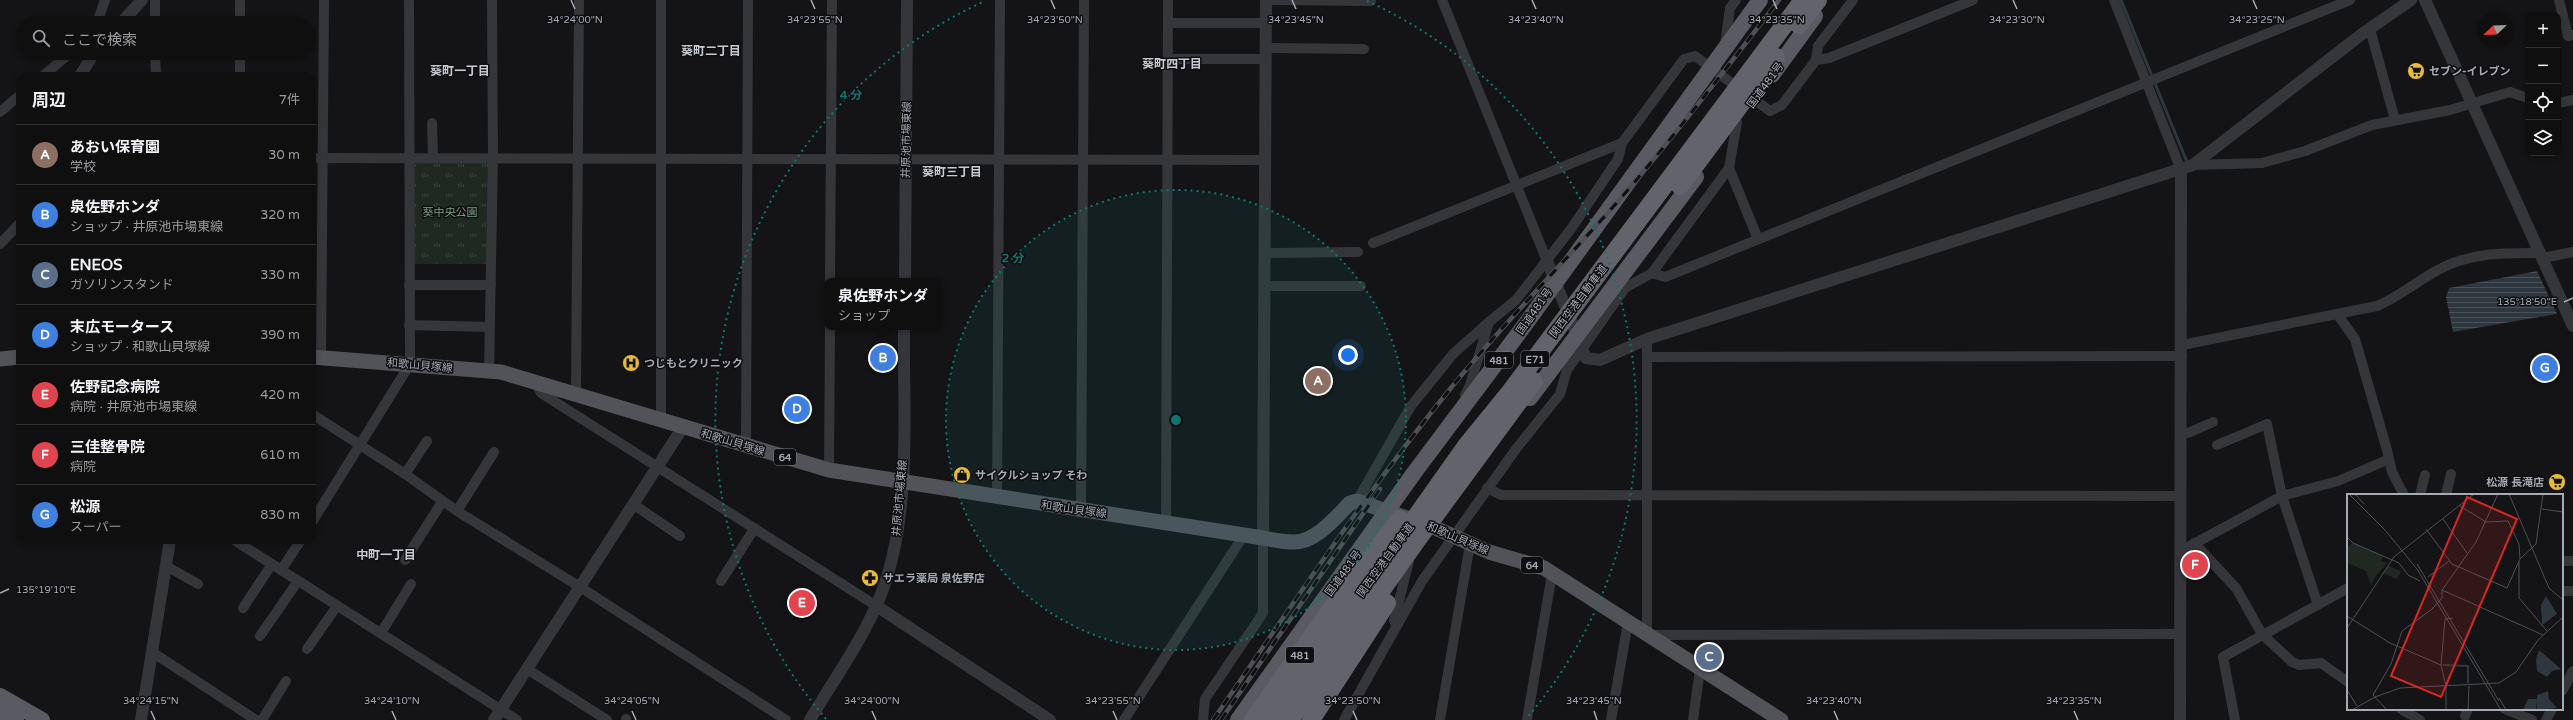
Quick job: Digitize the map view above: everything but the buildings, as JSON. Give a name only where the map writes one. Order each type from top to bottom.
[{"type":"highway","name":"国道481号","points":[[1238,720],[1449,425],[1760,0]]},
{"type":"highway","name":"関西空港自動車道","points":[[1272,720],[1466,446],[1510,392],[1802,0]]},
{"type":"highway","name":"関西空港自動車道","points":[[1290,720],[1475,462],[1818,0]]},
{"type":"highway","name":"国道481号","points":[[1320,720],[1380,602],[1433,527],[1580,342],[1826,0]]},
{"type":"highway","points":[[1253,720],[1354,577],[1421,492],[1466,446]]},
{"type":"highway","points":[[1311,720],[1395,590],[1439,530],[1475,462]]},
{"type":"highway","name":"481","points":[[1264,720],[1294,668],[1331,588]]},
{"type":"highway","points":[[1296,720],[1380,602]]},
{"type":"highway","points":[[0,696],[42,720]]},
{"type":"highway","points":[[0,711],[16,720]]},
{"type":"main road","points":[[0,359],[16,357]]},
{"type":"main road","name":"和歌山貝塚線","points":[[316,357],[489,371],[534,380],[683,427],[829,470],[997,498],[1082,509],[1263,538],[1303,541],[1319,532],[1350,503],[1357,501],[1433,527],[1470,544],[1544,568],[1781,720]]},
{"type":"street","points":[[99,16],[105,0]]},
{"type":"street","points":[[128,16],[142,0]]},
{"type":"street","points":[[155,0],[155,16]]},
{"type":"street","points":[[240,0],[240,16]]},
{"type":"street","points":[[316,357],[324,158],[324,0]]},
{"type":"street","points":[[316,516],[362,446],[410,364],[409,0]]},
{"type":"street","points":[[489,371],[493,157],[492,0]]},
{"type":"street","points":[[576,393],[579,0]]},
{"type":"street","points":[[661,0],[661,419]]},
{"type":"street","points":[[746,445],[748,0]]},
{"type":"street","points":[[830,278],[832,0]]},
{"type":"street","name":"井原池市場東線","points":[[904,278],[907,0]]},
{"type":"street","points":[[997,498],[1000,0]]},
{"type":"street","points":[[1082,509],[1084,0]]},
{"type":"street","points":[[1166,523],[1168,0]]},
{"type":"street","points":[[1204,720],[1205,699],[1263,613],[1264,160],[1266,0],[1371,1]]},
{"type":"street","points":[[1442,0],[1586,358],[1600,360],[1647,339],[2193,165],[2370,29],[2411,0]]},
{"type":"street","points":[[1724,48],[1730,8],[1736,0]]},
{"type":"street","points":[[1357,501],[1411,406],[1453,354],[1516,300],[1547,261],[1618,159],[1622,143],[1684,59],[1695,56],[1770,111],[1782,105],[1816,60],[1818,46],[1853,0]]},
{"type":"street","points":[[1816,60],[1829,58],[1973,0]]},
{"type":"street","points":[[2114,0],[2181,170],[2182,432],[2180,720]]},
{"type":"street","points":[[1652,273],[1665,276],[2350,0]]},
{"type":"street","points":[[2425,0],[2573,326]]},
{"type":"street","points":[[2560,0],[2568,36],[2573,36]]},
{"type":"street","points":[[1168,23],[1266,23]]},
{"type":"street","points":[[2370,29],[2395,120]]},
{"type":"street","points":[[1168,59],[1364,49]]},
{"type":"street","points":[[48,72],[62,60]]},
{"type":"street","points":[[82,72],[90,60]]},
{"type":"street","points":[[155,60],[156,72]]},
{"type":"street","points":[[240,60],[240,72]]},
{"type":"street","points":[[2193,165],[2262,163],[2305,151],[2372,124],[2450,110],[2510,92],[2525,97]]},
{"type":"street","points":[[0,112],[16,98]]},
{"type":"street","points":[[2561,102],[2573,100]]},
{"type":"street","points":[[1362,686],[1422,581],[1488,488],[1560,394],[1567,370],[1580,342],[1625,288],[1652,273],[1730,168],[1737,122]]},
{"type":"street","points":[[432,123],[434,157]]},
{"type":"street","points":[[1372,242],[1622,143]]},
{"type":"street","points":[[2213,150],[2218,165]]},
{"type":"street","points":[[316,158],[409,156],[660,160],[1264,160]]},
{"type":"street","points":[[1730,168],[1758,239]]},
{"type":"street","points":[[0,244],[16,227]]},
{"type":"street","points":[[1264,253],[1358,252]]},
{"type":"street","points":[[1647,357],[2182,351],[2336,314],[2377,306],[2391,301],[2438,270],[2462,260],[2501,254],[2542,255],[2573,252]]},
{"type":"street","points":[[409,285],[491,285]]},
{"type":"street","points":[[1264,286],[1361,286]]},
{"type":"street","points":[[2336,314],[2355,339],[2386,450],[2387,460],[2404,494]]},
{"type":"street","points":[[1449,425],[1470,385],[1489,322]]},
{"type":"street","points":[[409,325],[489,327]]},
{"type":"street","points":[[829,470],[830,330]]},
{"type":"street","name":"井原池市場東線","points":[[810,720],[859,638],[888,575],[895,547],[903,482],[904,330]]},
{"type":"street","points":[[1647,339],[1647,635],[2181,634]]},
{"type":"street","points":[[534,380],[541,393],[875,605],[1050,720]]},
{"type":"street","points":[[316,417],[405,474],[442,502],[580,587],[786,720]]},
{"type":"street","points":[[2182,432],[2188,433],[2213,422]]},
{"type":"street","points":[[2217,444],[2267,424],[2282,496],[2318,605]]},
{"type":"street","points":[[494,720],[683,427]]},
{"type":"street","points":[[405,474],[427,441]]},
{"type":"street","points":[[457,511],[494,452]]},
{"type":"street","points":[[2181,551],[2282,496],[2338,481],[2387,460]]},
{"type":"street","points":[[2446,494],[2451,474]]},
{"type":"street","points":[[2420,494],[2425,475]]},
{"type":"street","points":[[1488,488],[1501,495],[2181,496]]},
{"type":"street","points":[[405,560],[442,502]]},
{"type":"street","points":[[633,504],[680,536]]},
{"type":"street","points":[[721,580],[754,529]]},
{"type":"street","points":[[1124,720],[1244,535]]},
{"type":"street","points":[[2194,543],[2236,588],[2262,634],[2292,662],[2298,664],[2321,663],[2347,681]]},
{"type":"street","points":[[141,720],[169,544]]},
{"type":"street","points":[[242,544],[517,720]]},
{"type":"street","points":[[281,570],[298,544]]},
{"type":"street","points":[[1440,720],[1470,544]]},
{"type":"street","points":[[1344,720],[1397,615],[1409,561]]},
{"type":"street","points":[[2563,562],[2573,561]]},
{"type":"street","points":[[243,608],[272,564]]},
{"type":"street","points":[[166,566],[198,584]]},
{"type":"street","points":[[1527,720],[1551,580],[1554,574]]},
{"type":"street","points":[[260,636],[298,581]]},
{"type":"street","points":[[381,633],[411,584]]},
{"type":"street","points":[[2235,720],[2223,657],[2262,634],[2347,589]]},
{"type":"street","points":[[2563,592],[2573,591]]},
{"type":"street","points":[[307,649],[337,606]]},
{"type":"street","points":[[1611,720],[1628,622]]},
{"type":"street","points":[[152,652],[256,720]]},
{"type":"street","points":[[527,669],[607,720]]},
{"type":"street","points":[[1693,720],[1700,669]]},
{"type":"street","points":[[2563,689],[2573,671]]},
{"type":"street","points":[[262,720],[286,681]]},
{"type":"street","points":[[2403,710],[2420,720]]},
{"type":"street","points":[[2507,710],[2532,720]]},
{"type":"street","points":[[2546,720],[2551,710]]},
{"type":"green space","name":"葵中央公園","points":[[412,160],[488,161],[488,264],[412,264]]},
{"type":"shaded area","points":[[2537,271],[2557,314],[2453,332],[2446,297],[2449,288]]},
{"type":"waterway","points":[[2121,0],[2187,162]]},
{"type":"railway","points":[[1213,720],[1326,555],[1415,433],[1490,342],[1647,168],[1779,0]]},
{"type":"railway","points":[[1221,720],[1380,489]]},
{"type":"place","name":"セブン-イレブン","points":[[2416,71]]},
{"type":"place","name":"泉佐野ホンダ","points":[[883,358]]},
{"type":"place","name":"つじもとクリニック","points":[[631,363]]},
{"type":"place","name":"松源","points":[[2545,368]]},
{"type":"place","name":"あおい保育園","points":[[1318,381]]},
{"type":"place","name":"末広モータース","points":[[797,409]]},
{"type":"place","name":"サイクルショップ そわ","points":[[962,475]]},
{"type":"place","name":"松源 長滝店","points":[[2557,482]]},
{"type":"place","name":"三佳整骨院","points":[[2195,565]]},
{"type":"place","name":"サエラ薬局 泉佐野店","points":[[870,578]]},
{"type":"place","name":"佐野記念病院","points":[[802,603]]},
{"type":"place","name":"ENEOS","points":[[1709,657]]},
{"type":"district","name":"葵町二丁目","points":[[711,51]]},
{"type":"district","name":"葵町四丁目","points":[[1172,64]]},
{"type":"district","name":"葵町一丁目","points":[[460,71]]},
{"type":"district","name":"葵町三丁目","points":[[952,172]]},
{"type":"district","name":"中町一丁目","points":[[386,555]]}]
